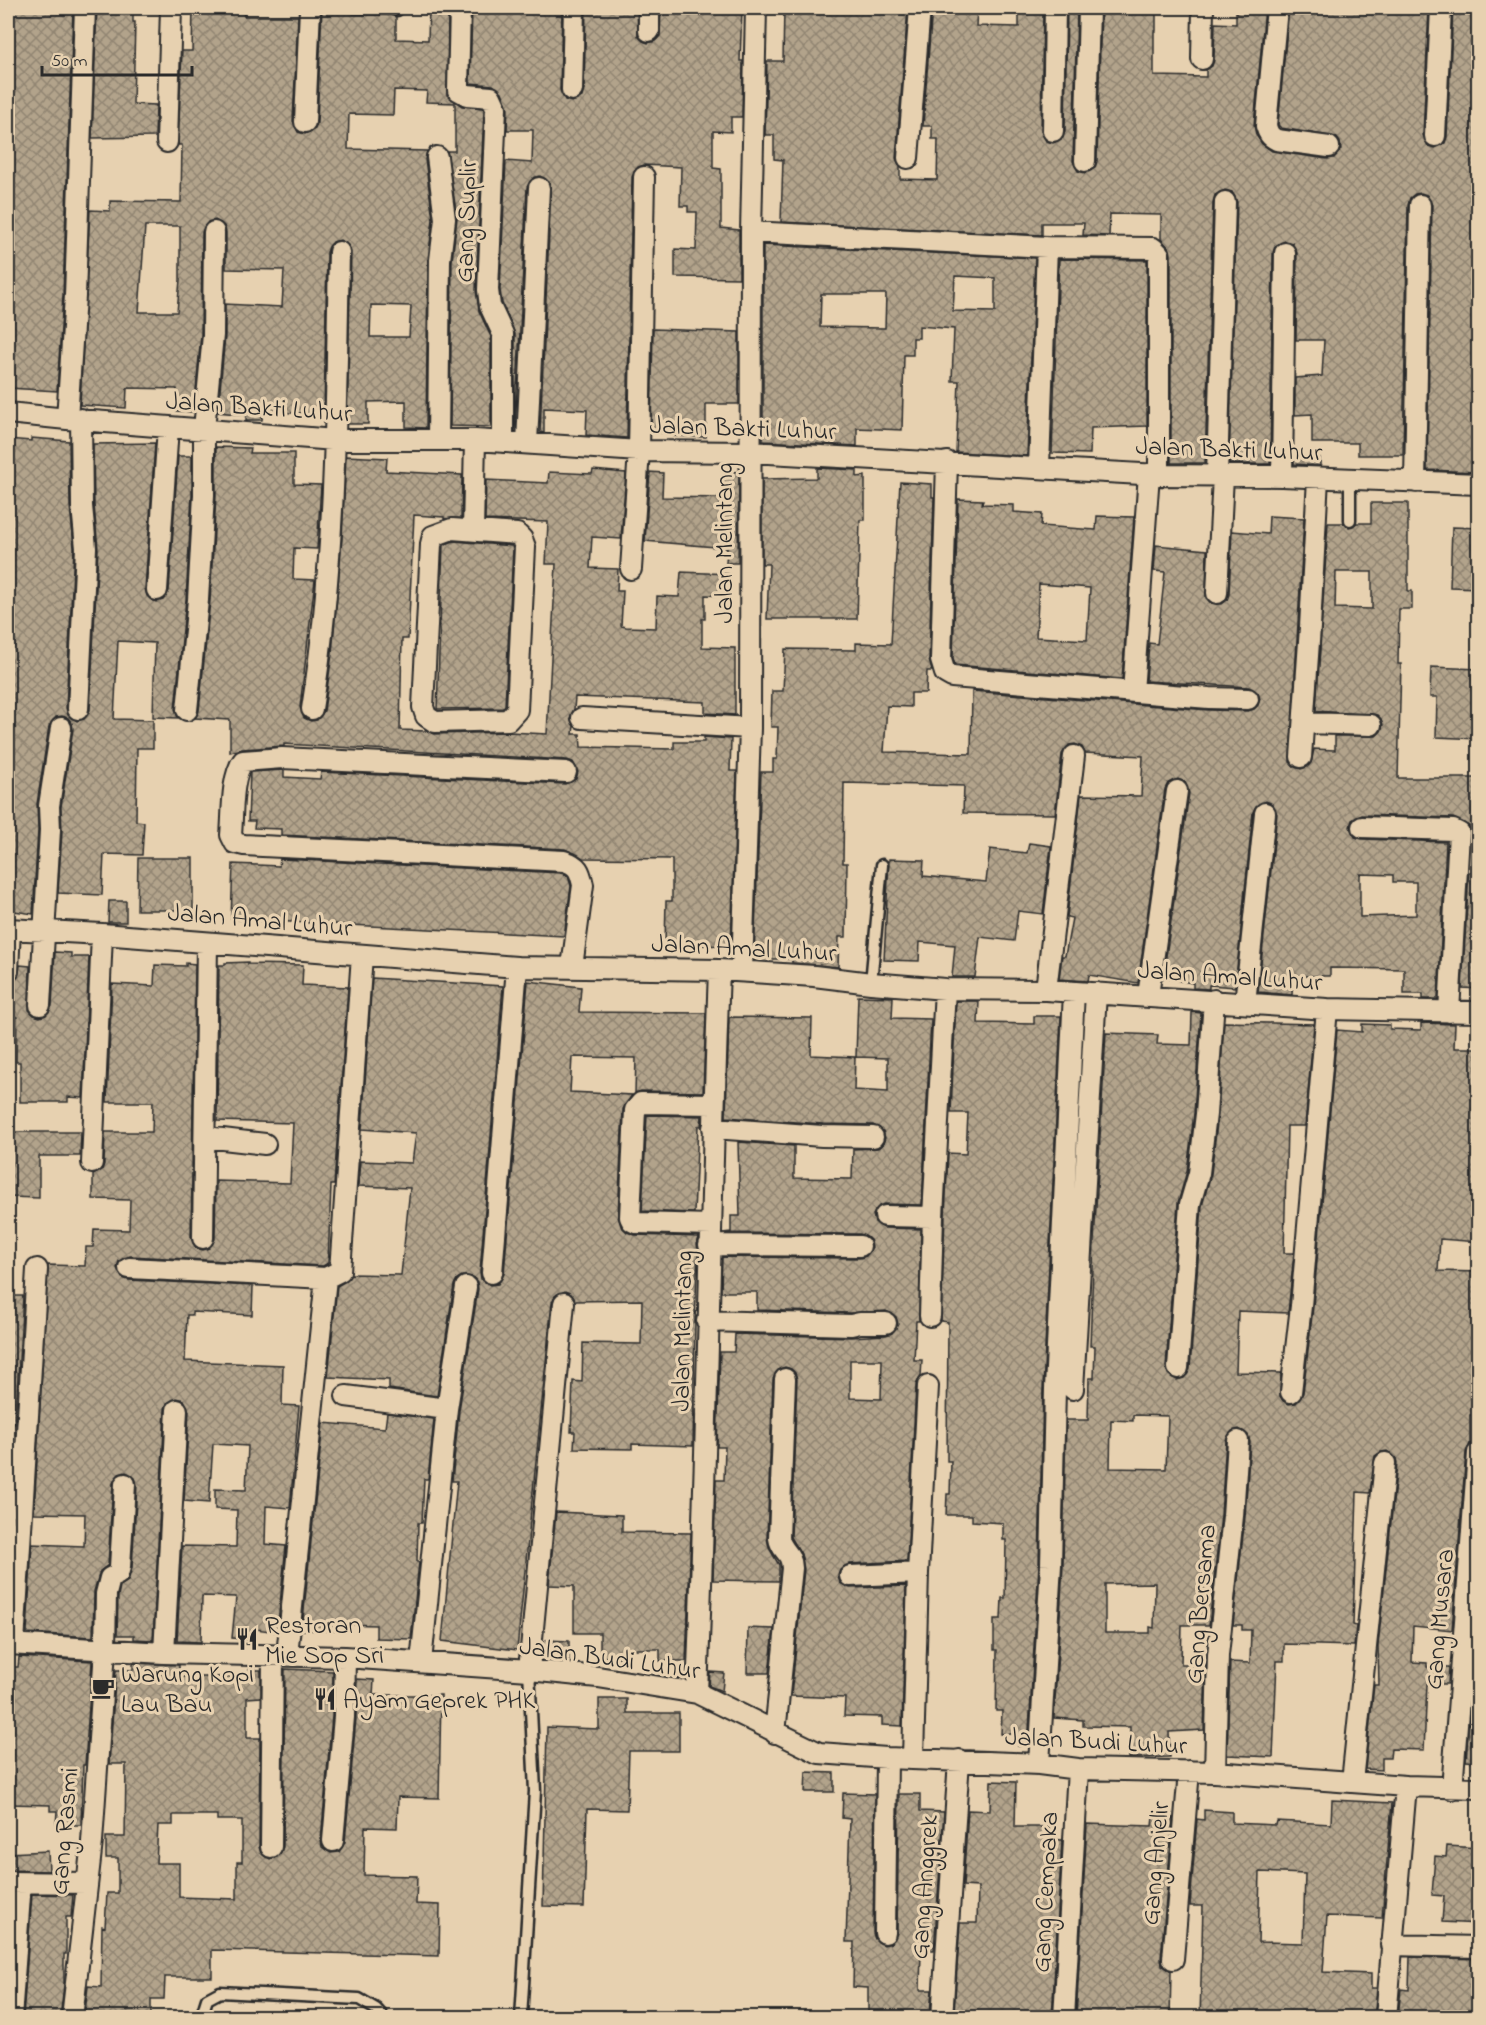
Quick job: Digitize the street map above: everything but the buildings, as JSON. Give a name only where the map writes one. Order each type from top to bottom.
[{"type":"street","points":[[78,709],[86,548],[74,419],[75,296],[85,8]]},
{"type":"street","points":[[167,142],[171,8]]},
{"type":"street","points":[[305,122],[310,8]]},
{"type":"street","name":"Gang Suplir","points":[[460,8],[458,90],[467,95],[491,97],[496,108],[488,290],[490,306],[503,334],[503,442]]},
{"type":"street","points":[[572,90],[574,8]]},
{"type":"street","points":[[649,8],[649,31]]},
{"type":"street","name":"Jalan Melintang","points":[[742,971],[750,728],[751,232],[756,8]]},
{"type":"street","points":[[908,158],[920,8]]},
{"type":"street","points":[[1053,131],[1055,8]]},
{"type":"street","points":[[1085,161],[1089,8]]},
{"type":"street","points":[[1202,59],[1203,8]]},
{"type":"street","points":[[1277,8],[1266,126],[1268,133],[1271,138],[1277,140],[1329,147]]},
{"type":"street","points":[[1435,136],[1441,8]]},
{"type":"street","points":[[437,157],[444,219],[440,260],[438,440]]},
{"type":"street","points":[[631,569],[639,451],[644,177]]},
{"type":"street","points":[[526,443],[539,188]]},
{"type":"street","points":[[1217,593],[1225,202]]},
{"type":"street","points":[[1415,482],[1420,205]]},
{"type":"street","points":[[187,710],[198,600],[204,495],[204,429],[213,335],[214,232]]},
{"type":"street","points":[[751,232],[1047,247],[1147,247],[1157,251],[1159,254],[1154,474],[1133,692]]},
{"type":"street","points":[[1039,467],[1047,247]]},
{"type":"street","points":[[312,709],[320,656],[328,563],[335,440],[339,252]]},
{"type":"street","points":[[1282,476],[1285,253]]},
{"type":"street","name":"Jalan Bakti Luhur","points":[[8,412],[335,440],[475,440],[639,451],[750,452],[1154,474],[1282,476],[1479,484]]},
{"type":"street","points":[[157,590],[168,427]]},
{"type":"street","points":[[473,530],[475,440]]},
{"type":"street","points":[[947,462],[941,660],[945,673],[952,677],[1248,699]]},
{"type":"street","points":[[1301,757],[1317,478]]},
{"type":"street","points":[[452,529],[473,530],[516,534],[522,539],[525,547],[516,710],[508,720],[435,722],[426,716],[423,707],[431,544],[433,536],[452,529]]},
{"type":"street","points":[[582,718],[750,728]]},
{"type":"street","points":[[1304,723],[1371,725]]},
{"type":"street","points":[[40,1005],[50,830],[49,806],[62,728]]},
{"type":"street","points":[[1046,990],[1074,756]]},
{"type":"street","points":[[566,772],[282,758],[243,761],[238,767],[236,777],[231,835],[235,843],[244,845],[564,861],[575,865],[581,873],[583,885],[572,967]]},
{"type":"street","points":[[1148,996],[1176,791]]},
{"type":"street","points":[[1245,1003],[1265,813]]},
{"type":"street","points":[[1362,827],[1453,830],[1459,833],[1449,1012]]},
{"type":"street","points":[[8,971],[9,929]]},
{"type":"street","name":"Jalan Amal Luhur","points":[[9,929],[102,934],[517,967],[742,971],[945,988],[1046,990],[1327,1009],[1479,1012]]},
{"type":"street","points":[[92,1162],[102,934]]},
{"type":"street","points":[[203,1238],[207,943]]},
{"type":"street","points":[[129,1268],[326,1278],[340,1271],[362,955]]},
{"type":"street","points":[[492,1273],[517,967]]},
{"type":"street","name":"Jalan Melintang","points":[[697,1694],[704,1526],[709,1245],[719,970]]},
{"type":"street","points":[[930,1316],[945,988]]},
{"type":"street","points":[[1039,1764],[1051,1565],[1055,1389],[1074,992]]},
{"type":"street","points":[[1073,1389],[1096,993]]},
{"type":"street","points":[[1178,1368],[1190,1204],[1201,1161],[1214,1000]]},
{"type":"street","points":[[1291,1392],[1301,1306],[1327,1009]]},
{"type":"street","points":[[711,1225],[636,1222],[632,1221],[630,1216],[637,1106],[641,1102],[714,1104]]},
{"type":"street","points":[[713,1128],[822,1136],[873,1137]]},
{"type":"street","points":[[206,1137],[265,1144]]},
{"type":"street","points":[[885,1216],[933,1217]]},
{"type":"street","points":[[709,1245],[860,1246]]},
{"type":"street","points":[[10,1644],[37,1269]]},
{"type":"street","points":[[271,1847],[280,1656],[321,1338],[326,1278]]},
{"type":"street","points":[[421,1662],[447,1409],[466,1287]]},
{"type":"street","points":[[529,1671],[564,1303]]},
{"type":"street","points":[[707,1321],[886,1323]]},
{"type":"street","points":[[775,1733],[792,1569],[792,1558],[780,1544],[779,1538],[785,1378]]},
{"type":"street","points":[[913,1758],[918,1574],[928,1386]]},
{"type":"street","points":[[346,1396],[447,1409]]},
{"type":"street","points":[[164,1653],[177,1410]]},
{"type":"street","name":"Gang Bersama","points":[[1215,1772],[1218,1656],[1233,1516],[1238,1440]]},
{"type":"street","name":"Gang Musara","points":[[1452,1789],[1479,1453]]},
{"type":"street","points":[[1352,1782],[1385,1463]]},
{"type":"street","name":"Gang Rasmi","points":[[72,2018],[92,1842],[105,1650],[106,1594],[110,1578],[118,1574],[120,1567],[125,1484]]},
{"type":"street","points":[[850,1576],[918,1574]]},
{"type":"street","name":"Jalan Budi Luhur","points":[[10,1644],[164,1653],[421,1662],[598,1677],[697,1694],[819,1754],[1039,1764],[1078,1769],[1215,1772],[1452,1789],[1479,1788]]},
{"type":"street","points":[[333,1841],[344,1717],[345,1658]]},
{"type":"street","points":[[885,1933],[887,1758]]},
{"type":"street","name":"Gang Anggrek","points":[[942,2018],[959,1760]]},
{"type":"street","name":"Gang Cempaka","points":[[1064,2018],[1078,1769]]},
{"type":"street","name":"Gang Anjelir","points":[[1173,1959],[1189,1771]]},
{"type":"street","points":[[1386,2018],[1406,1786]]},
{"type":"street","points":[[11,2018],[14,1889],[86,1883]]},
{"type":"street","points":[[1391,1945],[1479,1947]]},
{"type":"lane","points":[[1350,479],[1350,520]]},
{"type":"lane","points":[[871,983],[882,865]]},
{"type":"lane","points":[[521,2018],[535,1791],[529,1671]]},
{"type":"lane","points":[[201,2018],[207,1999],[220,1992],[359,1999],[376,2009],[384,2018]]},
{"type":"place","name":"Restoran Mie Sop Sri","points":[[247,1639]]},
{"type":"place","name":"Warung Kopi Lau Bau","points":[[103,1688]]},
{"type":"place","name":"Ayam Geprek PHK","points":[[325,1699]]}]
